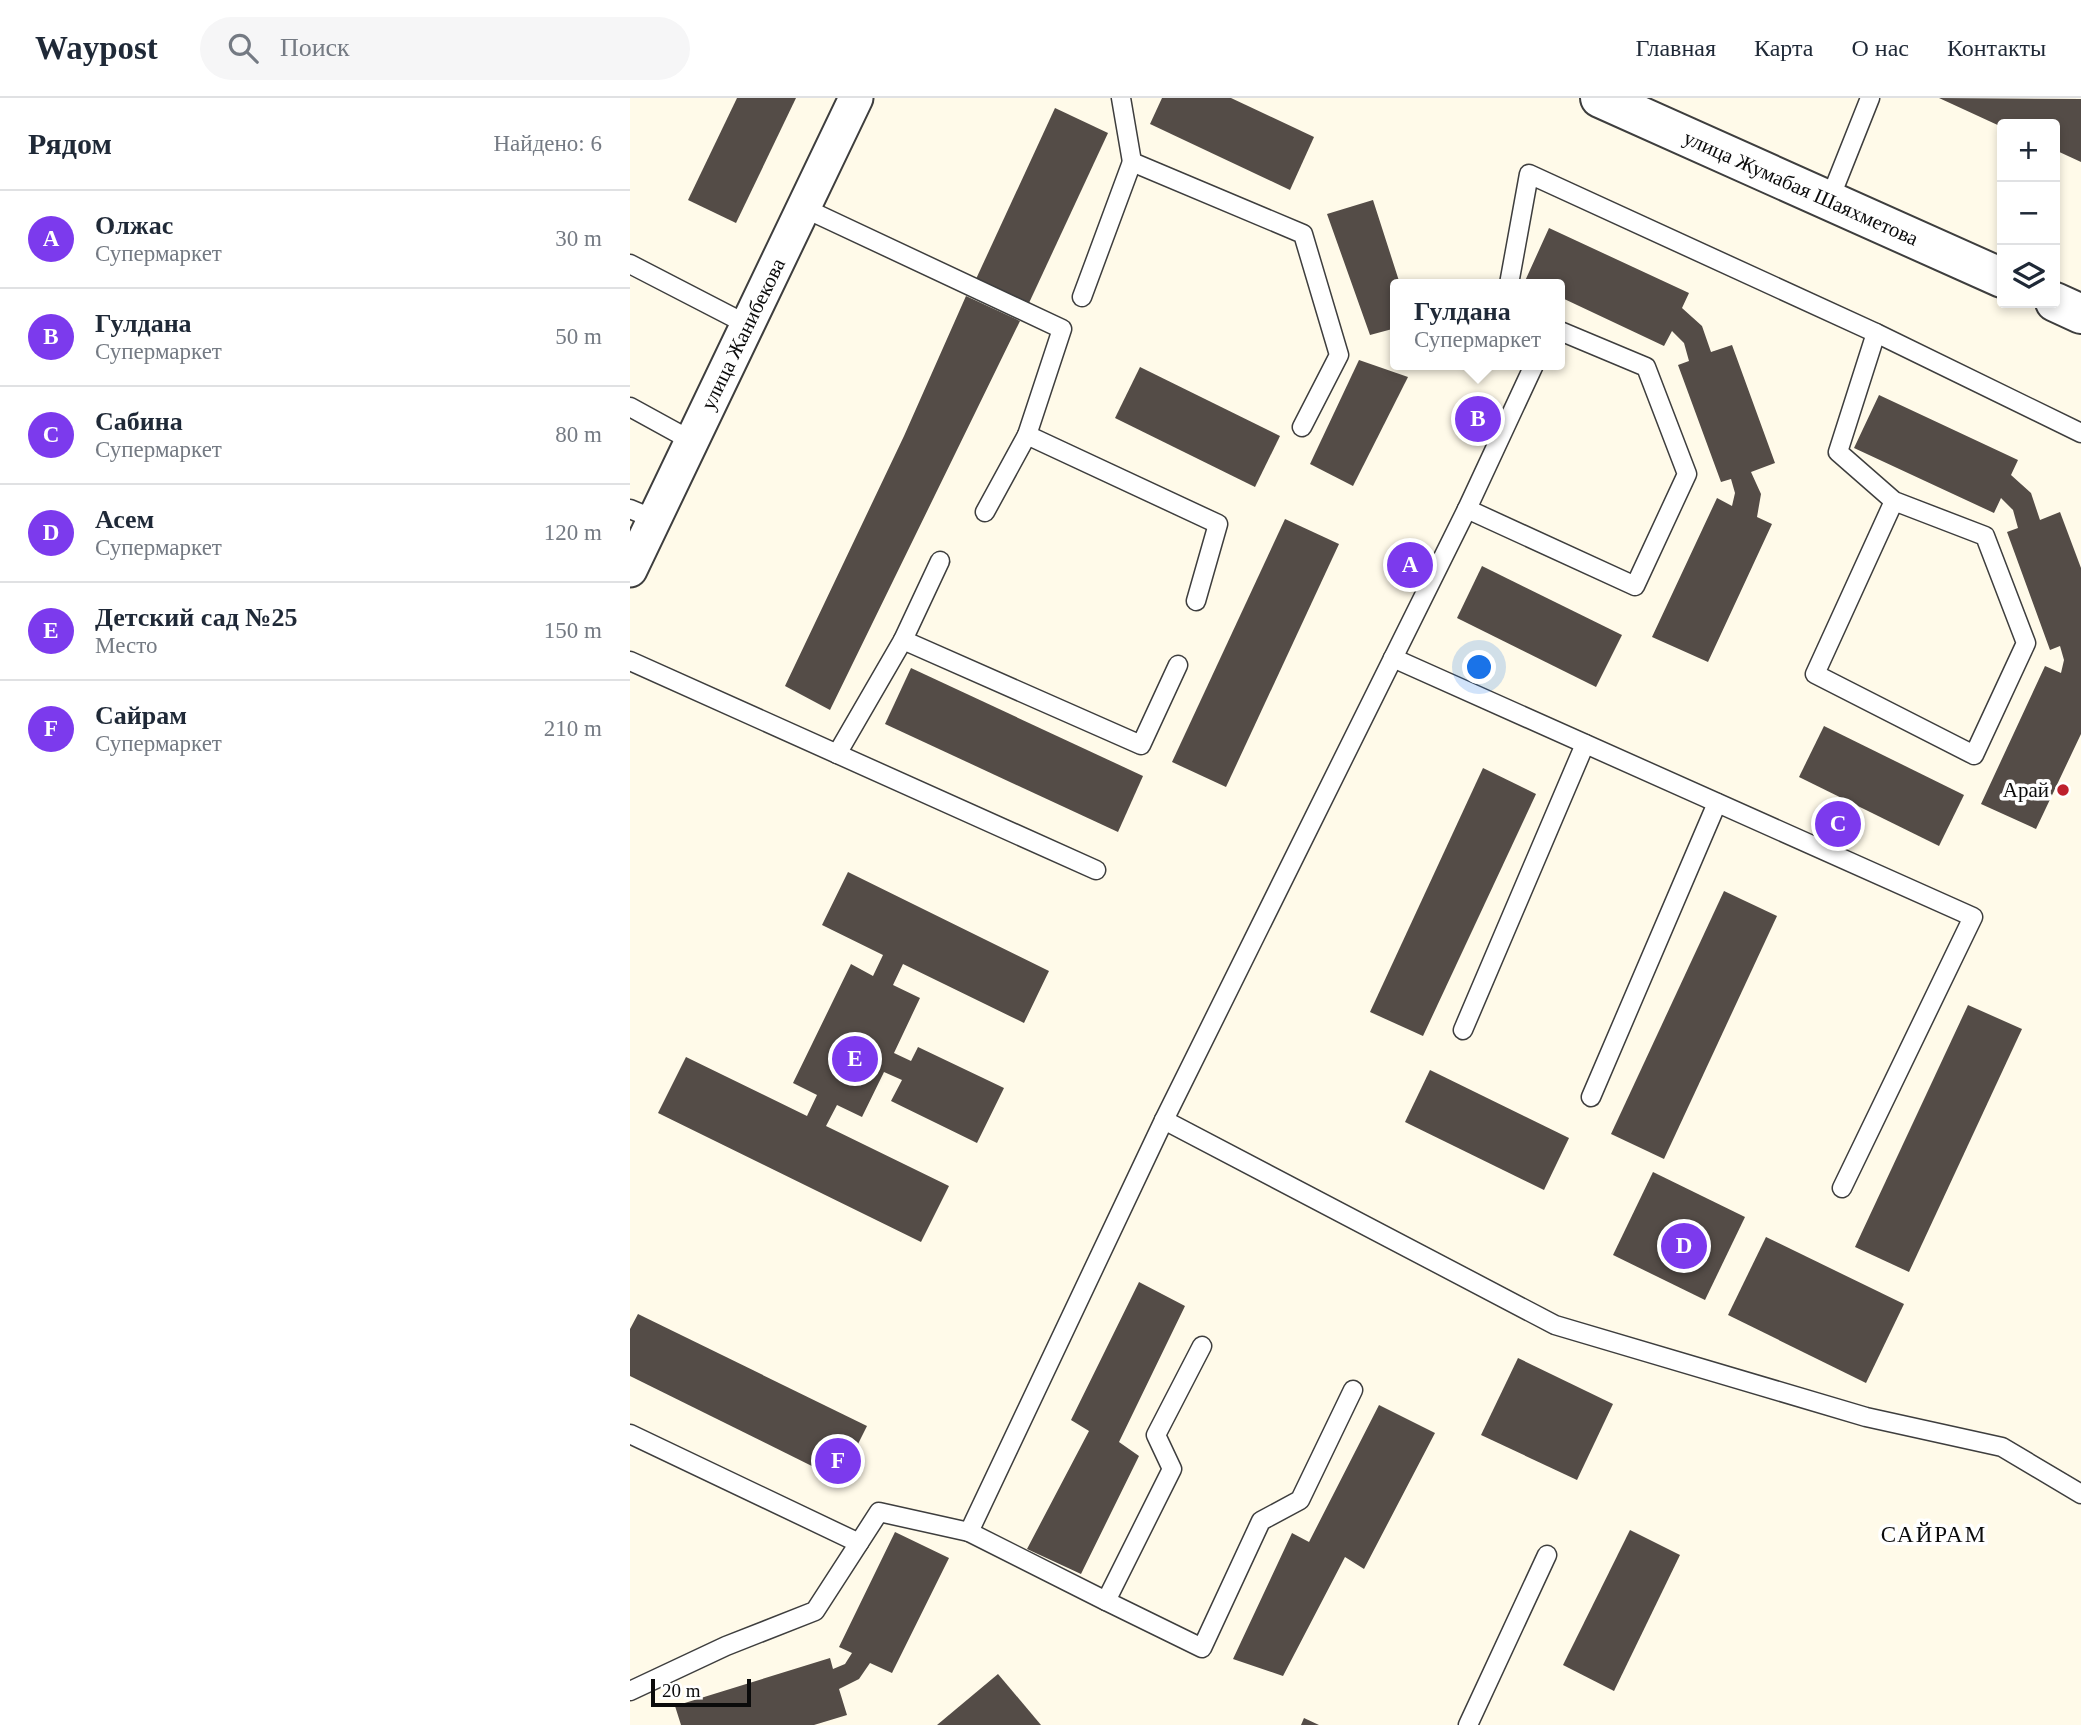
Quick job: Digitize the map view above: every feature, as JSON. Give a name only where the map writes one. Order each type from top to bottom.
[{"type":"street","name":"улица Жанибекова","points":[[630,570],[642,514],[692,441],[856,98]]},
{"type":"street","name":"улица Жумабая Шаяхметова","points":[[1600,98],[1997,276]]},
{"type":"street","points":[[2060,304],[2081,314]]},
{"type":"lane","points":[[1082,297],[1132,162],[1121,98]]},
{"type":"lane","points":[[1829,201],[1870,98]]},
{"type":"lane","points":[[1132,162],[1303,234],[1339,355],[1303,427]]},
{"type":"lane","points":[[1510,279],[1529,173],[1876,333],[2081,433]]},
{"type":"lane","points":[[804,208],[1062,329],[1027,435],[985,512]]},
{"type":"lane","points":[[630,264],[748,325]]},
{"type":"lane","points":[[1467,509],[1635,586],[1687,474],[1646,367],[1565,333]]},
{"type":"lane","points":[[1876,333],[1838,453],[1894,501],[1985,536],[2026,643],[1974,755],[1815,674],[1894,501]]},
{"type":"lane","points":[[969,1532],[1164,1120],[1467,509],[1532,370]]},
{"type":"lane","points":[[630,407],[692,441]]},
{"type":"lane","points":[[1027,435],[1218,524],[1196,601]]},
{"type":"lane","points":[[837,754],[903,640],[940,561]]},
{"type":"lane","points":[[903,640],[1141,745],[1178,665]]},
{"type":"lane","points":[[1393,658],[1973,917],[1842,1188]]},
{"type":"lane","points":[[630,661],[1096,870]]},
{"type":"lane","points":[[1463,1030],[1585,744]]},
{"type":"lane","points":[[1591,1097],[1717,803]]},
{"type":"lane","points":[[1164,1120],[1555,1325],[1866,1418],[2002,1447],[2081,1493]]},
{"type":"lane","points":[[1106,1601],[1172,1469],[1156,1435],[1202,1346]]},
{"type":"lane","points":[[630,1692],[726,1646],[815,1611],[879,1512],[969,1532],[1202,1648],[1262,1521],[1300,1500],[1353,1390]]},
{"type":"lane","points":[[630,1434],[859,1543]]},
{"type":"lane","points":[[1468,1725],[1547,1555]]},
{"type":"building","points":[[737,98],[796,98],[736,223],[688,200]]},
{"type":"building","points":[[1162,98],[1231,98],[1314,137],[1290,190],[1150,124]]},
{"type":"building","points":[[1939,98],[2081,99],[2081,162],[2060,152],[2060,119],[1997,119],[1997,125]]},
{"type":"building","points":[[1055,108],[1108,133],[1029,303],[976,279]]},
{"type":"building","points":[[1373,200],[1398,279],[1390,279],[1390,330],[1370,335],[1327,214]]},
{"type":"building","points":[[1549,228],[1689,293],[1682,308],[1702,326],[1711,352],[1732,345],[1775,463],[1751,472],[1761,494],[1757,517],[1772,524],[1708,662],[1652,637],[1717,498],[1732,506],[1735,493],[1731,479],[1721,482],[1678,365],[1689,361],[1684,343],[1672,331],[1664,346],[1565,299],[1565,279],[1526,279]]},
{"type":"building","points":[[966,296],[1020,321],[830,710],[785,686],[904,436]]},
{"type":"building","points":[[1359,360],[1408,377],[1353,486],[1310,464]]},
{"type":"building","points":[[1140,367],[1280,436],[1255,487],[1115,418]]},
{"type":"building","points":[[1879,395],[2018,460],[2011,475],[2031,493],[2040,520],[2060,512],[2081,568],[2081,734],[2036,829],[1981,804],[2045,666],[2061,673],[2064,660],[2060,646],[2050,650],[2007,532],[2018,528],[2013,510],[2001,498],[1994,513],[1854,448]]},
{"type":"building","points":[[1285,519],[1339,544],[1226,787],[1172,762]]},
{"type":"building","points":[[1482,566],[1622,635],[1596,687],[1457,618]]},
{"type":"building","points":[[911,668],[1143,776],[1118,832],[885,724]]},
{"type":"building","points":[[1824,726],[1964,795],[1939,846],[1799,777]]},
{"type":"building","points":[[1483,768],[1536,794],[1423,1036],[1370,1012]]},
{"type":"building","points":[[848,872],[1049,971],[1024,1023],[903,964],[893,985],[920,998],[894,1053],[911,1061],[918,1047],[1004,1088],[977,1143],[891,1101],[902,1080],[884,1072],[862,1117],[837,1105],[826,1126],[949,1186],[921,1242],[658,1113],[686,1057],[807,1116],[817,1095],[793,1083],[851,964],[873,976],[883,955],[822,925]]},
{"type":"building","points":[[1724,891],[1777,916],[1664,1159],[1611,1134]]},
{"type":"building","points":[[1968,1005],[2022,1029],[1909,1272],[1855,1247]]},
{"type":"building","points":[[1430,1070],[1569,1138],[1544,1190],[1405,1122]]},
{"type":"building","points":[[1653,1172],[1745,1217],[1705,1300],[1613,1255]]},
{"type":"building","points":[[1766,1237],[1904,1304],[1866,1383],[1728,1315]]},
{"type":"building","points":[[1139,1282],[1185,1306],[1119,1442],[1139,1456],[1081,1574],[1027,1549],[1089,1431],[1071,1420]]},
{"type":"building","points":[[638,1314],[867,1426],[840,1480],[630,1376],[630,1329]]},
{"type":"building","points":[[1518,1358],[1613,1404],[1577,1480],[1481,1435]]},
{"type":"building","points":[[1379,1405],[1435,1433],[1364,1569],[1345,1557],[1283,1676],[1233,1659],[1292,1533],[1309,1542]]},
{"type":"building","points":[[1630,1530],[1680,1555],[1614,1691],[1563,1665]]},
{"type":"building","points":[[895,1532],[949,1558],[892,1673],[870,1663],[859,1679],[839,1689],[847,1715],[814,1725],[681,1725],[675,1706],[830,1658],[833,1669],[845,1664],[852,1653],[839,1647]]},
{"type":"building","points":[[998,1674],[1041,1725],[937,1725]]},
{"type":"building","points":[[1304,1718],[1319,1725],[1301,1725]]},
{"type":"place","name":"Гулдана","points":[[1478,419]]},
{"type":"place","name":"Олжас","points":[[1410,565]]},
{"type":"place","name":"Арай","points":[[2063,790]]},
{"type":"place","name":"Сабина","points":[[1838,824]]},
{"type":"place","name":"Детский сад №25","points":[[855,1059]]},
{"type":"place","name":"Асем","points":[[1684,1246]]},
{"type":"place","name":"Сайрам","points":[[838,1461]]},
{"type":"district","name":"САЙРАМ","points":[[1934,1534]]}]
